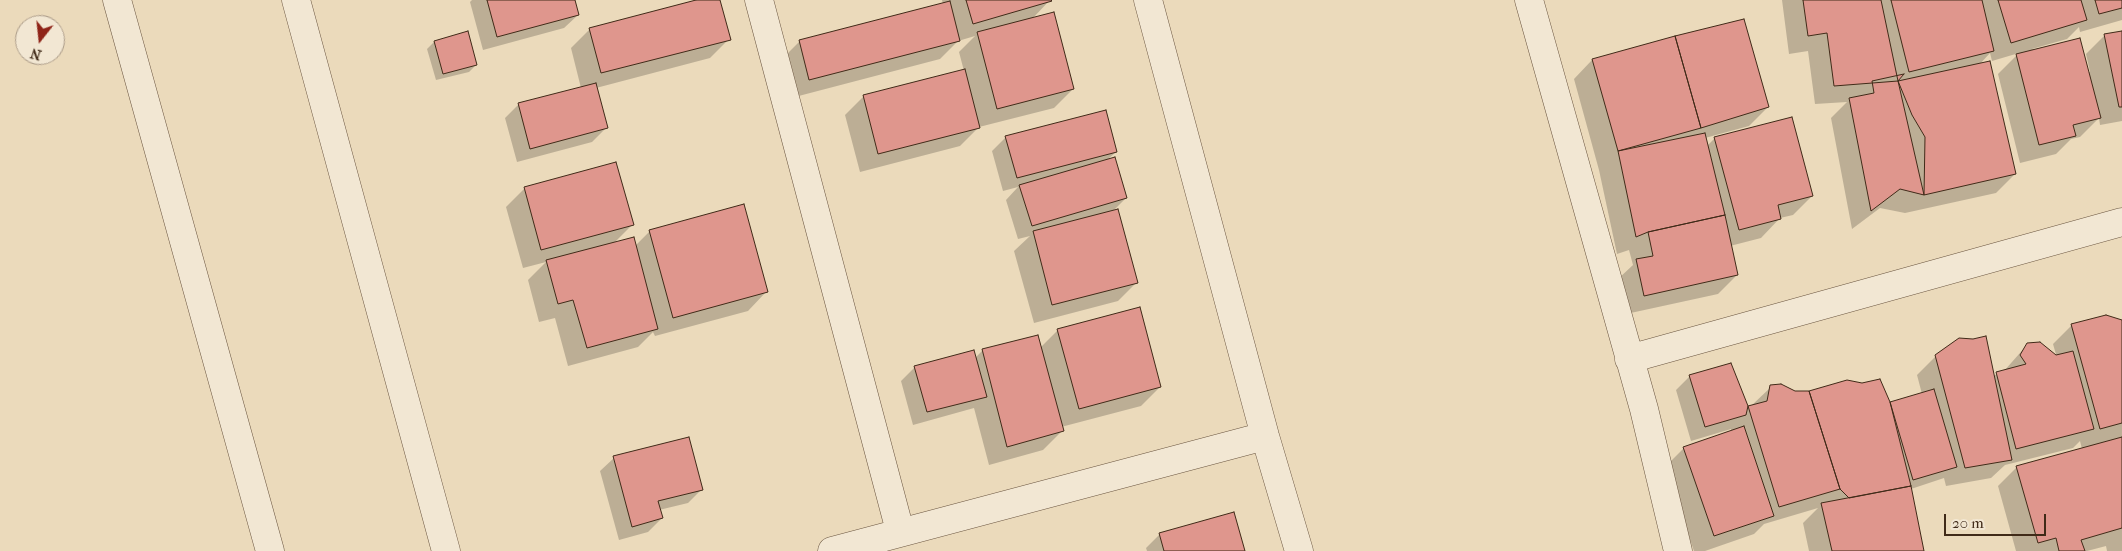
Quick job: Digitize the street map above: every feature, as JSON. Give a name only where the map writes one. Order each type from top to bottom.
[{"type":"street","points":[[117,0],[270,551]]},
{"type":"street","points":[[296,0],[446,551]]},
{"type":"street","points":[[758,0],[900,531]]},
{"type":"street","points":[[1148,0],[1265,436],[1299,551]]},
{"type":"street","points":[[1529,0],[1629,359],[1678,551]]},
{"type":"street","points":[[1629,359],[2122,222]]},
{"type":"street","points":[[832,551],[900,531],[1265,436]]},
{"type":"building","points":[[487,0],[575,0],[579,15],[497,37]]},
{"type":"building","points":[[696,0],[720,0],[731,40],[601,73],[589,28]]},
{"type":"building","points":[[966,0],[1051,0],[1052,1],[973,24]]},
{"type":"building","points":[[1803,0],[1881,0],[1898,81],[1834,86],[1827,33],[1808,36]]},
{"type":"building","points":[[1891,0],[1982,0],[1994,51],[1909,72]]},
{"type":"building","points":[[1998,0],[2081,0],[2087,20],[2011,43]]},
{"type":"building","points":[[2095,0],[2122,0],[2122,8],[2099,14]]},
{"type":"building","points":[[950,1],[960,41],[809,80],[799,40]]},
{"type":"building","points":[[1054,12],[1074,89],[997,109],[977,32]]},
{"type":"building","points":[[1744,19],[1769,107],[1701,128],[1675,36]]},
{"type":"building","points":[[468,31],[477,65],[443,74],[434,41]]},
{"type":"building","points":[[2122,31],[2122,107],[2119,107],[2104,34]]},
{"type":"building","points":[[1675,36],[1701,128],[1618,151],[1592,59]]},
{"type":"building","points":[[2080,38],[2101,118],[2073,125],[2076,136],[2039,145],[2016,54]]},
{"type":"building","points":[[1990,61],[2016,174],[1924,195],[1898,81]]},
{"type":"building","points":[[965,69],[980,128],[878,154],[863,95]]},
{"type":"building","points":[[1904,74],[1898,81],[1912,115],[1925,137],[1924,195],[1900,189],[1871,211],[1849,98],[1874,93],[1872,81]]},
{"type":"building","points":[[596,83],[608,128],[530,149],[518,103]]},
{"type":"building","points":[[1106,110],[1117,152],[1017,178],[1005,136]]},
{"type":"building","points":[[1792,117],[1813,196],[1778,205],[1781,219],[1739,230],[1714,137]]},
{"type":"building","points":[[1705,133],[1725,215],[1648,232],[1636,237],[1618,151]]},
{"type":"building","points":[[1115,157],[1127,198],[1032,226],[1019,185]]},
{"type":"building","points":[[616,162],[634,225],[541,250],[524,187]]},
{"type":"building","points":[[744,204],[768,292],[673,318],[649,230]]},
{"type":"building","points":[[1118,209],[1138,283],[1052,305],[1033,231]]},
{"type":"building","points":[[1725,215],[1738,275],[1644,296],[1636,259],[1653,256],[1648,232]]},
{"type":"building","points":[[634,237],[658,329],[587,348],[573,300],[558,304],[546,260]]},
{"type":"building","points":[[1140,307],[1161,387],[1079,409],[1057,329]]},
{"type":"building","points":[[2106,315],[2122,320],[2122,423],[2100,429],[2071,324]]},
{"type":"building","points":[[1038,335],[1064,431],[1007,447],[982,349]]},
{"type":"building","points":[[1986,336],[2012,460],[1965,468],[1935,355],[1959,338],[1973,339]]},
{"type":"building","points":[[2040,342],[2056,355],[2073,351],[2094,429],[2016,449],[1996,372],[2026,364],[2020,355],[2027,343]]},
{"type":"building","points":[[974,350],[987,397],[927,412],[914,366]]},
{"type":"building","points":[[1731,363],[1748,406],[1746,415],[1705,427],[1689,375]]},
{"type":"building","points":[[1880,379],[1890,402],[1911,486],[1849,498],[1840,489],[1809,391],[1847,380],[1862,383]]},
{"type":"building","points":[[1781,384],[1795,391],[1809,391],[1840,489],[1779,507],[1748,406],[1767,401],[1770,385]]},
{"type":"building","points":[[1934,389],[1957,467],[1913,480],[1890,402]]},
{"type":"building","points":[[1744,426],[1774,516],[1714,536],[1683,447]]},
{"type":"building","points":[[689,437],[703,490],[658,501],[663,518],[632,527],[613,456]]},
{"type":"building","points":[[2122,437],[2122,528],[2081,540],[2085,551],[2059,551],[2056,538],[2038,543],[2016,466]]},
{"type":"building","points":[[1911,486],[1924,551],[1832,551],[1821,503]]},
{"type":"building","points":[[1234,512],[1245,551],[1164,551],[1159,533]]}]
